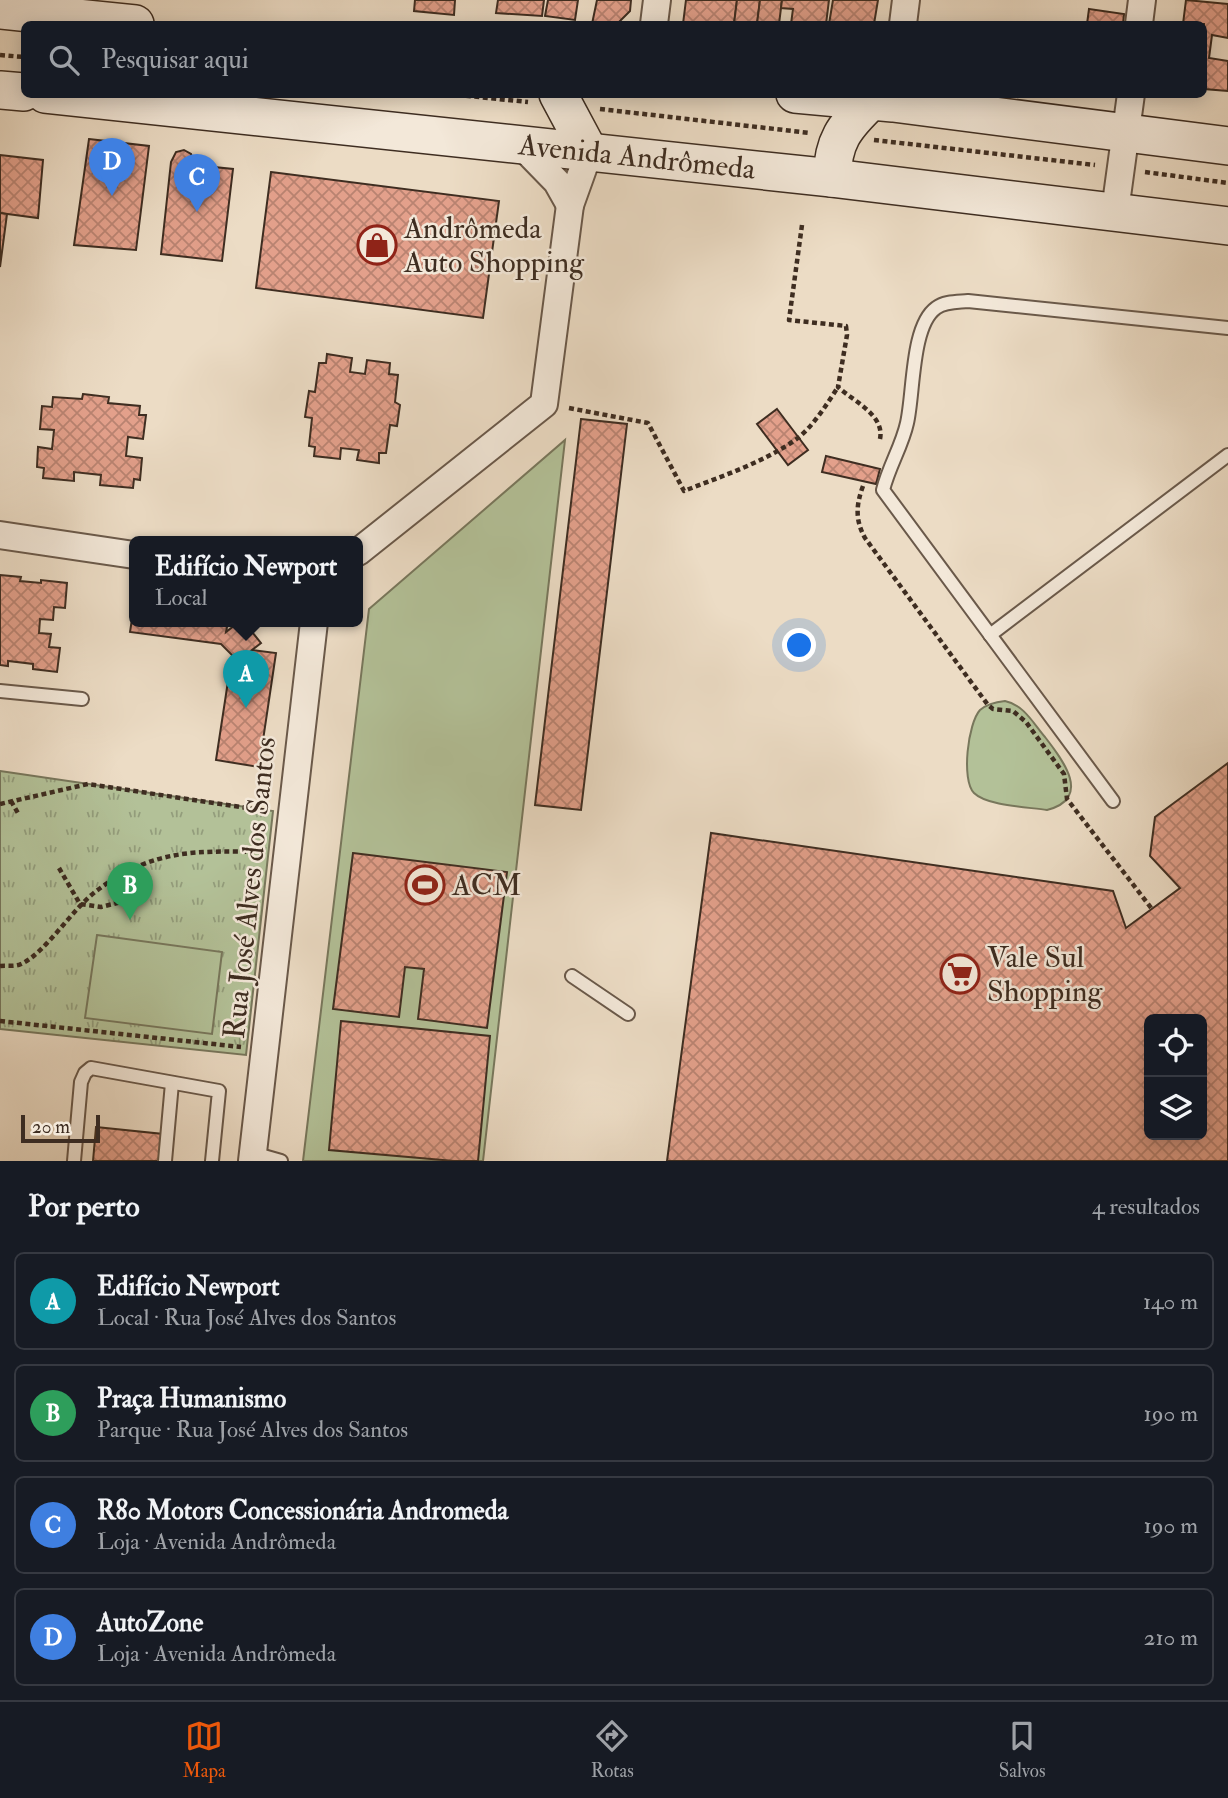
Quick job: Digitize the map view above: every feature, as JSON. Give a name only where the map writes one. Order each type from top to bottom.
[{"type":"main road","points":[[0,10],[106,21]]},
{"type":"main road","points":[[0,90],[21,92]]},
{"type":"main road","name":"Avenida Andrômeda","points":[[83,98],[832,178],[1228,226]]},
{"type":"main road","points":[[560,98],[589,152]]},
{"type":"main road","points":[[856,98],[1228,146]]},
{"type":"main road","points":[[832,178],[832,157],[839,136],[886,100]]},
{"type":"street","points":[[654,21],[657,0]]},
{"type":"street","points":[[903,21],[905,0]]},
{"type":"street","points":[[1139,21],[1142,0]]},
{"type":"street","points":[[1115,211],[1131,98]]},
{"type":"street","points":[[520,144],[557,182],[570,205]]},
{"type":"street","points":[[363,548],[544,404],[570,205],[589,152]]},
{"type":"street","points":[[0,535],[129,554]]},
{"type":"street","name":"Rua José Alves dos Santos","points":[[253,1157],[313,627]]},
{"type":"lane","points":[[1113,801],[883,489],[908,423],[920,336],[928,316],[937,307],[968,301],[1228,328]]},
{"type":"lane","points":[[990,635],[1228,455]]},
{"type":"lane","points":[[0,691],[82,699]]},
{"type":"lane","points":[[572,976],[628,1014]]},
{"type":"lane","points":[[74,1161],[81,1082],[91,1068],[219,1091],[212,1161]]},
{"type":"lane","points":[[165,1161],[172,1083]]},
{"type":"lane","points":[[253,1157],[281,1161]]},
{"type":"path","points":[[0,55],[21,57]]},
{"type":"path","points":[[544,404],[648,423],[684,491],[766,456],[800,436],[825,408],[838,387]]},
{"type":"path","points":[[0,804],[88,784],[238,807],[292,812]]},
{"type":"path","points":[[10,802],[19,816]]},
{"type":"path","points":[[0,966],[20,965],[34,955],[80,904],[132,868],[168,856],[205,850],[287,852]]},
{"type":"path","points":[[59,868],[80,904]]},
{"type":"path","points":[[80,904],[100,907],[121,902]]},
{"type":"path","points":[[0,1021],[266,1049]]},
{"type":"green space","name":"ACM","points":[[565,440],[483,1161],[303,1161],[369,609]]},
{"type":"green space","points":[[1005,701],[1018,706],[1028,715],[1065,767],[1071,787],[1068,797],[1061,804],[1047,810],[998,803],[980,797],[970,786],[967,764],[969,739],[976,717],[986,706]]},
{"type":"green space","points":[[0,771],[273,811],[246,1055],[0,1029]]},
{"type":"green space","points":[[97,935],[222,952],[212,1034],[85,1018]]},
{"type":"building","points":[[415,0],[455,0],[454,15],[414,11]]},
{"type":"building","points":[[498,0],[544,0],[542,16],[496,13]]},
{"type":"building","points":[[548,0],[578,0],[575,20],[545,16]]},
{"type":"building","points":[[597,0],[631,0],[630,11],[620,21],[593,21]]},
{"type":"building","points":[[686,0],[737,0],[734,21],[683,21]]},
{"type":"building","points":[[737,0],[760,0],[757,21],[734,21]]},
{"type":"building","points":[[760,0],[782,0],[779,21],[757,21]]},
{"type":"building","points":[[782,0],[829,0],[826,21],[791,21],[793,9],[781,8]]},
{"type":"building","points":[[833,0],[878,0],[874,21],[830,21]]},
{"type":"building","points":[[1186,0],[1228,4],[1228,38],[1212,35],[1209,58],[1228,61],[1228,91],[1207,89],[1207,21],[1183,21]]},
{"type":"building","points":[[1089,9],[1124,14],[1123,21],[1087,21]]},
{"type":"building","points":[[89,139],[149,146],[136,250],[74,245]]},
{"type":"building","points":[[184,150],[191,154],[194,165],[233,169],[222,261],[161,254],[171,162],[176,152]]},
{"type":"building","points":[[0,155],[43,160],[38,218],[0,213]]},
{"type":"building","name":"Andrômeda Auto Shopping","points":[[271,172],[499,201],[483,318],[256,288]]},
{"type":"building","points":[[0,213],[7,214],[0,267]]},
{"type":"building","points":[[327,354],[352,358],[350,372],[365,374],[367,360],[390,363],[389,374],[398,375],[395,402],[400,405],[397,426],[390,425],[386,453],[379,453],[379,463],[357,460],[359,450],[341,448],[340,459],[314,456],[315,447],[309,446],[312,418],[305,417],[309,391],[315,392],[319,363],[326,363]]},
{"type":"building","points":[[83,394],[109,397],[108,403],[140,406],[139,415],[146,415],[143,439],[128,437],[126,456],[142,458],[140,480],[134,479],[133,488],[100,485],[101,475],[74,472],[74,481],[43,478],[44,468],[37,467],[38,447],[52,449],[54,430],[40,429],[42,406],[52,407],[53,397],[82,399]]},
{"type":"building","points":[[777,409],[808,450],[788,465],[757,424]]},
{"type":"building","points":[[581,419],[627,424],[581,810],[535,805]]},
{"type":"building","points":[[826,456],[880,469],[876,484],[822,472]]},
{"type":"building","points":[[0,575],[21,577],[20,581],[67,583],[65,608],[54,607],[53,620],[40,619],[39,633],[51,634],[49,647],[60,648],[57,672],[33,669],[33,664],[8,661],[8,666],[0,665]]},
{"type":"building","points":[[131,627],[227,627],[226,632],[232,627],[248,627],[261,643],[252,650],[276,653],[259,767],[216,760],[232,655],[221,644],[130,632]]},
{"type":"building","name":"Vale Sul Shopping","points":[[1228,763],[1228,1161],[667,1161],[711,833],[1113,891],[1126,928],[1180,888],[1150,856],[1155,817]]},
{"type":"building","points":[[353,853],[507,872],[487,1028],[418,1019],[424,969],[405,967],[399,1017],[333,1009]]},
{"type":"building","points":[[341,1021],[490,1036],[478,1161],[329,1150]]},
{"type":"building","points":[[96,1127],[163,1134],[160,1161],[93,1161]]},
{"type":"place","name":"AutoZone","points":[[112,196]]},
{"type":"place","name":"R80 Motors Concessionária Andromeda","points":[[197,212]]},
{"type":"place","name":"Andrômeda Auto Shopping","points":[[377,245]]},
{"type":"place","name":"Edifício Newport","points":[[246,708]]},
{"type":"place","name":"ACM","points":[[425,885]]},
{"type":"place","name":"Praça Humanismo","points":[[130,920]]},
{"type":"place","name":"Vale Sul Shopping","points":[[960,974]]}]
